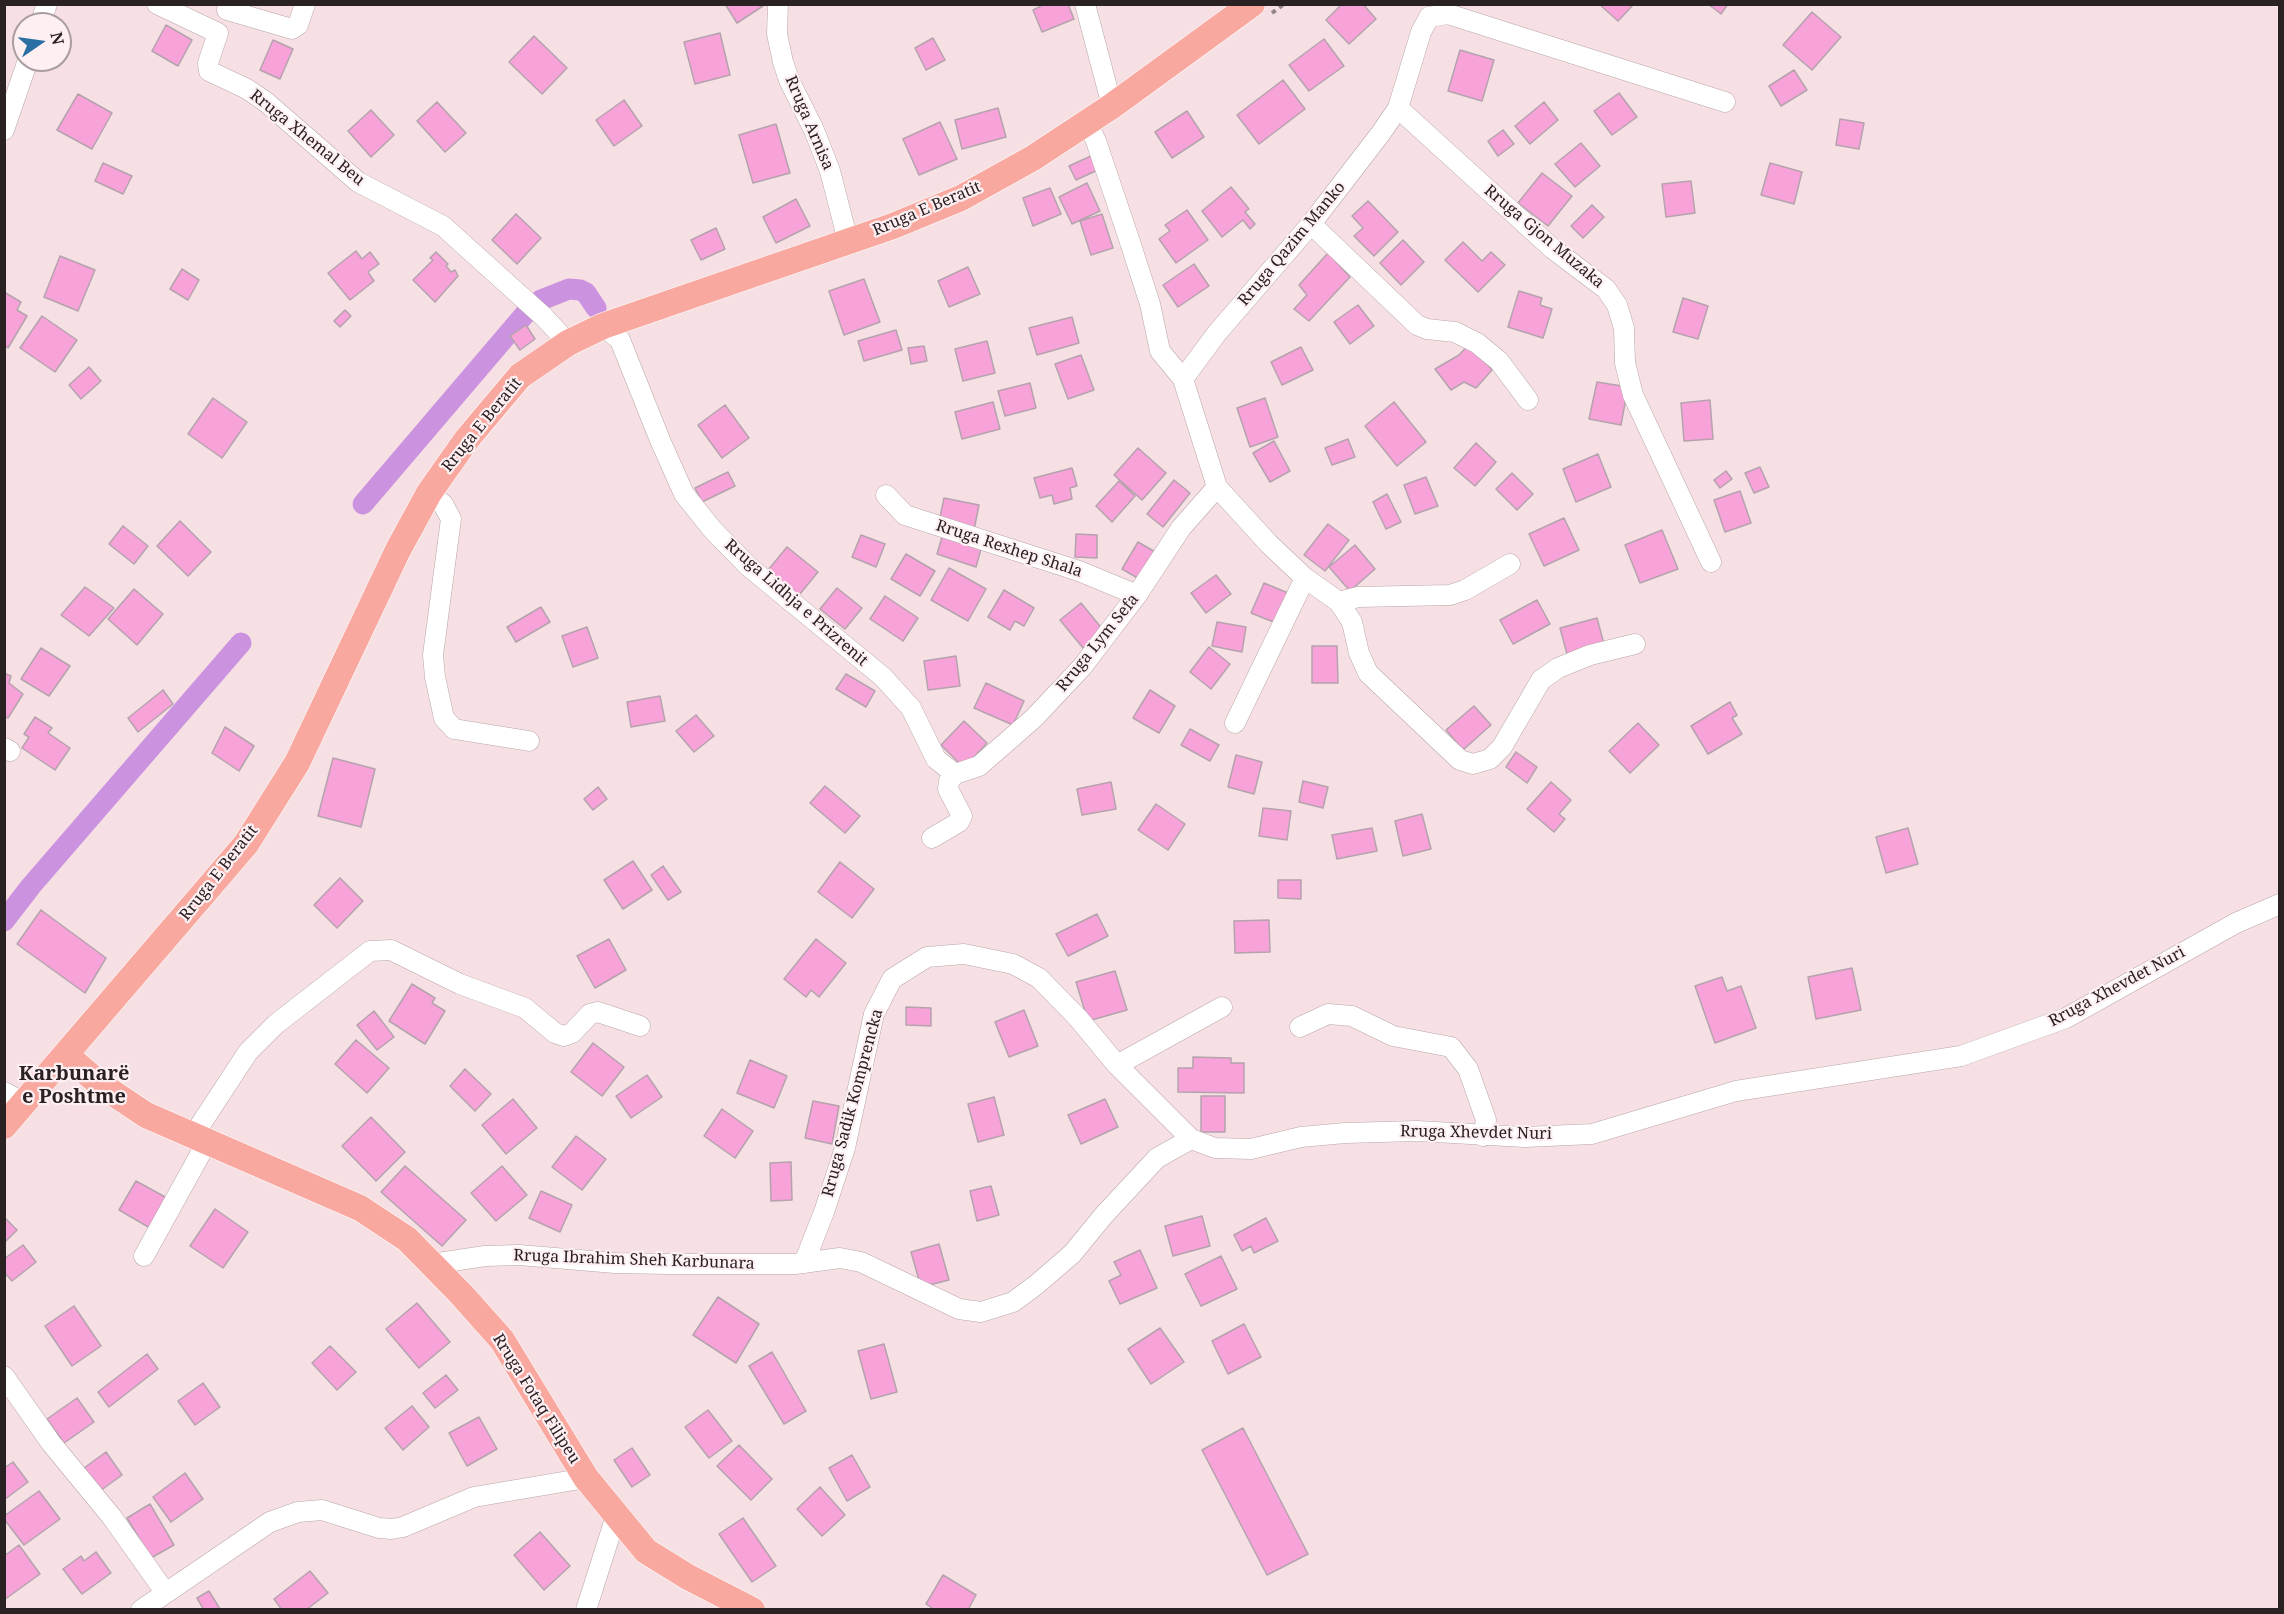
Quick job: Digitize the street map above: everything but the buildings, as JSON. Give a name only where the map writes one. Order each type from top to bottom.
[{"type":"main road","name":"Rruga E Beratit","points":[[4,1126],[14,1098],[66,1055],[246,844],[297,763],[398,550],[429,493],[466,439],[520,376],[568,343],[603,326],[894,226],[961,198],[1033,158],[1259,11]]},
{"type":"main road","name":"Rruga Fotaq Filipeu","points":[[66,1055],[101,1085],[146,1115],[360,1208],[407,1239],[502,1340],[586,1478],[646,1551],[688,1577],[752,1610]]},
{"type":"street","points":[[157,4],[218,33],[228,7],[292,29],[298,25],[305,4]]},
{"type":"street","name":"Rruga Arnisa","points":[[778,4],[777,34],[783,62],[789,80],[827,161],[848,241]]},
{"type":"street","points":[[1085,4],[1112,106]]},
{"type":"street","name":"Rruga Qazim Manko","points":[[1183,379],[1217,333],[1311,224],[1382,133],[1398,108],[1421,32],[1429,17],[1448,14],[1725,102]]},
{"type":"street","name":"Rruga Xhemal Beu","points":[[218,33],[208,63],[209,70],[247,89],[266,102],[358,182],[443,226],[544,317],[568,343]]},
{"type":"street","points":[[4,130],[24,72]]},
{"type":"street","name":"Rruga Gjon Muzaka","points":[[1398,108],[1553,249],[1606,289],[1617,305],[1624,328],[1625,363],[1633,395],[1711,562]]},
{"type":"street","points":[[1087,122],[1096,141],[1130,239],[1150,304],[1160,351],[1183,379],[1217,487],[1269,544],[1305,578],[1339,602],[1352,622],[1359,652],[1368,673],[1460,760],[1473,764],[1490,759],[1502,747],[1541,681],[1558,668],[1590,655],[1635,644]]},
{"type":"street","points":[[1311,224],[1417,325],[1455,332],[1477,343],[1498,361],[1528,400]]},
{"type":"street","name":"Rruga Lidhja e Prizrenit","points":[[603,326],[620,340],[684,494],[712,529],[748,566],[883,677],[911,708],[936,759],[955,774]]},
{"type":"street","name":"Rruga Lym Sefa","points":[[955,774],[979,766],[1034,718],[1082,667],[1137,595],[1181,528],[1217,487]]},
{"type":"street","points":[[429,493],[443,504],[451,519],[433,655],[435,677],[444,718],[454,729],[529,741]]},
{"type":"street","name":"Rruga Rexhep Shala","points":[[886,495],[906,515],[1078,571],[1137,595]]},
{"type":"street","points":[[1339,602],[1358,597],[1450,595],[1465,590],[1510,564]]},
{"type":"street","points":[[1234,723],[1305,578]]},
{"type":"street","points":[[932,838],[959,822],[962,816],[948,789],[949,781],[955,774]]},
{"type":"street","name":"Rruga Xhevdet Nuri","points":[[892,979],[927,957],[964,954],[1013,964],[1040,978],[1078,1018],[1117,1065],[1191,1139],[1215,1148],[1251,1149],[1301,1137],[1345,1133],[1417,1131],[1525,1137],[1592,1134],[1736,1091],[1961,1056],[2066,1018],[2236,923],[2280,904]]},
{"type":"street","points":[[144,1256],[200,1139],[248,1052],[276,1024],[370,951],[391,950],[460,984],[525,1008],[555,1033],[564,1036],[572,1033],[590,1014],[598,1012],[640,1026]]},
{"type":"street","name":"Rruga Sadik Komprencka","points":[[804,1263],[845,1148],[874,1014],[892,979]]},
{"type":"street","points":[[1117,1065],[1222,1006]]},
{"type":"street","points":[[1300,1028],[1328,1014],[1352,1016],[1393,1036],[1451,1047],[1468,1069],[1485,1120],[1484,1136]]},
{"type":"street","name":"Rruga Ibrahim Sheh Karbunara","points":[[432,1264],[485,1256],[519,1255],[615,1263],[804,1263],[840,1258],[861,1262],[959,1310],[981,1312],[1013,1302],[1036,1285],[1072,1254],[1104,1215],[1157,1158],[1191,1139]]},
{"type":"street","points":[[4,1376],[51,1443],[111,1516],[165,1592]]},
{"type":"street","points":[[141,1610],[270,1522],[298,1512],[322,1510],[379,1528],[392,1529],[403,1527],[474,1497],[586,1478]]},
{"type":"street","points":[[586,1610],[616,1516]]},
{"type":"path","points":[[1259,11],[1284,4]]},
{"type":"waterway","points":[[363,504],[525,314],[541,300],[569,289],[580,290],[586,293],[596,308]]},
{"type":"waterway","points":[[4,921],[31,886],[241,643]]},
{"type":"district","name":"Karbunarë e Poshtme","points":[[74,1086]]}]
